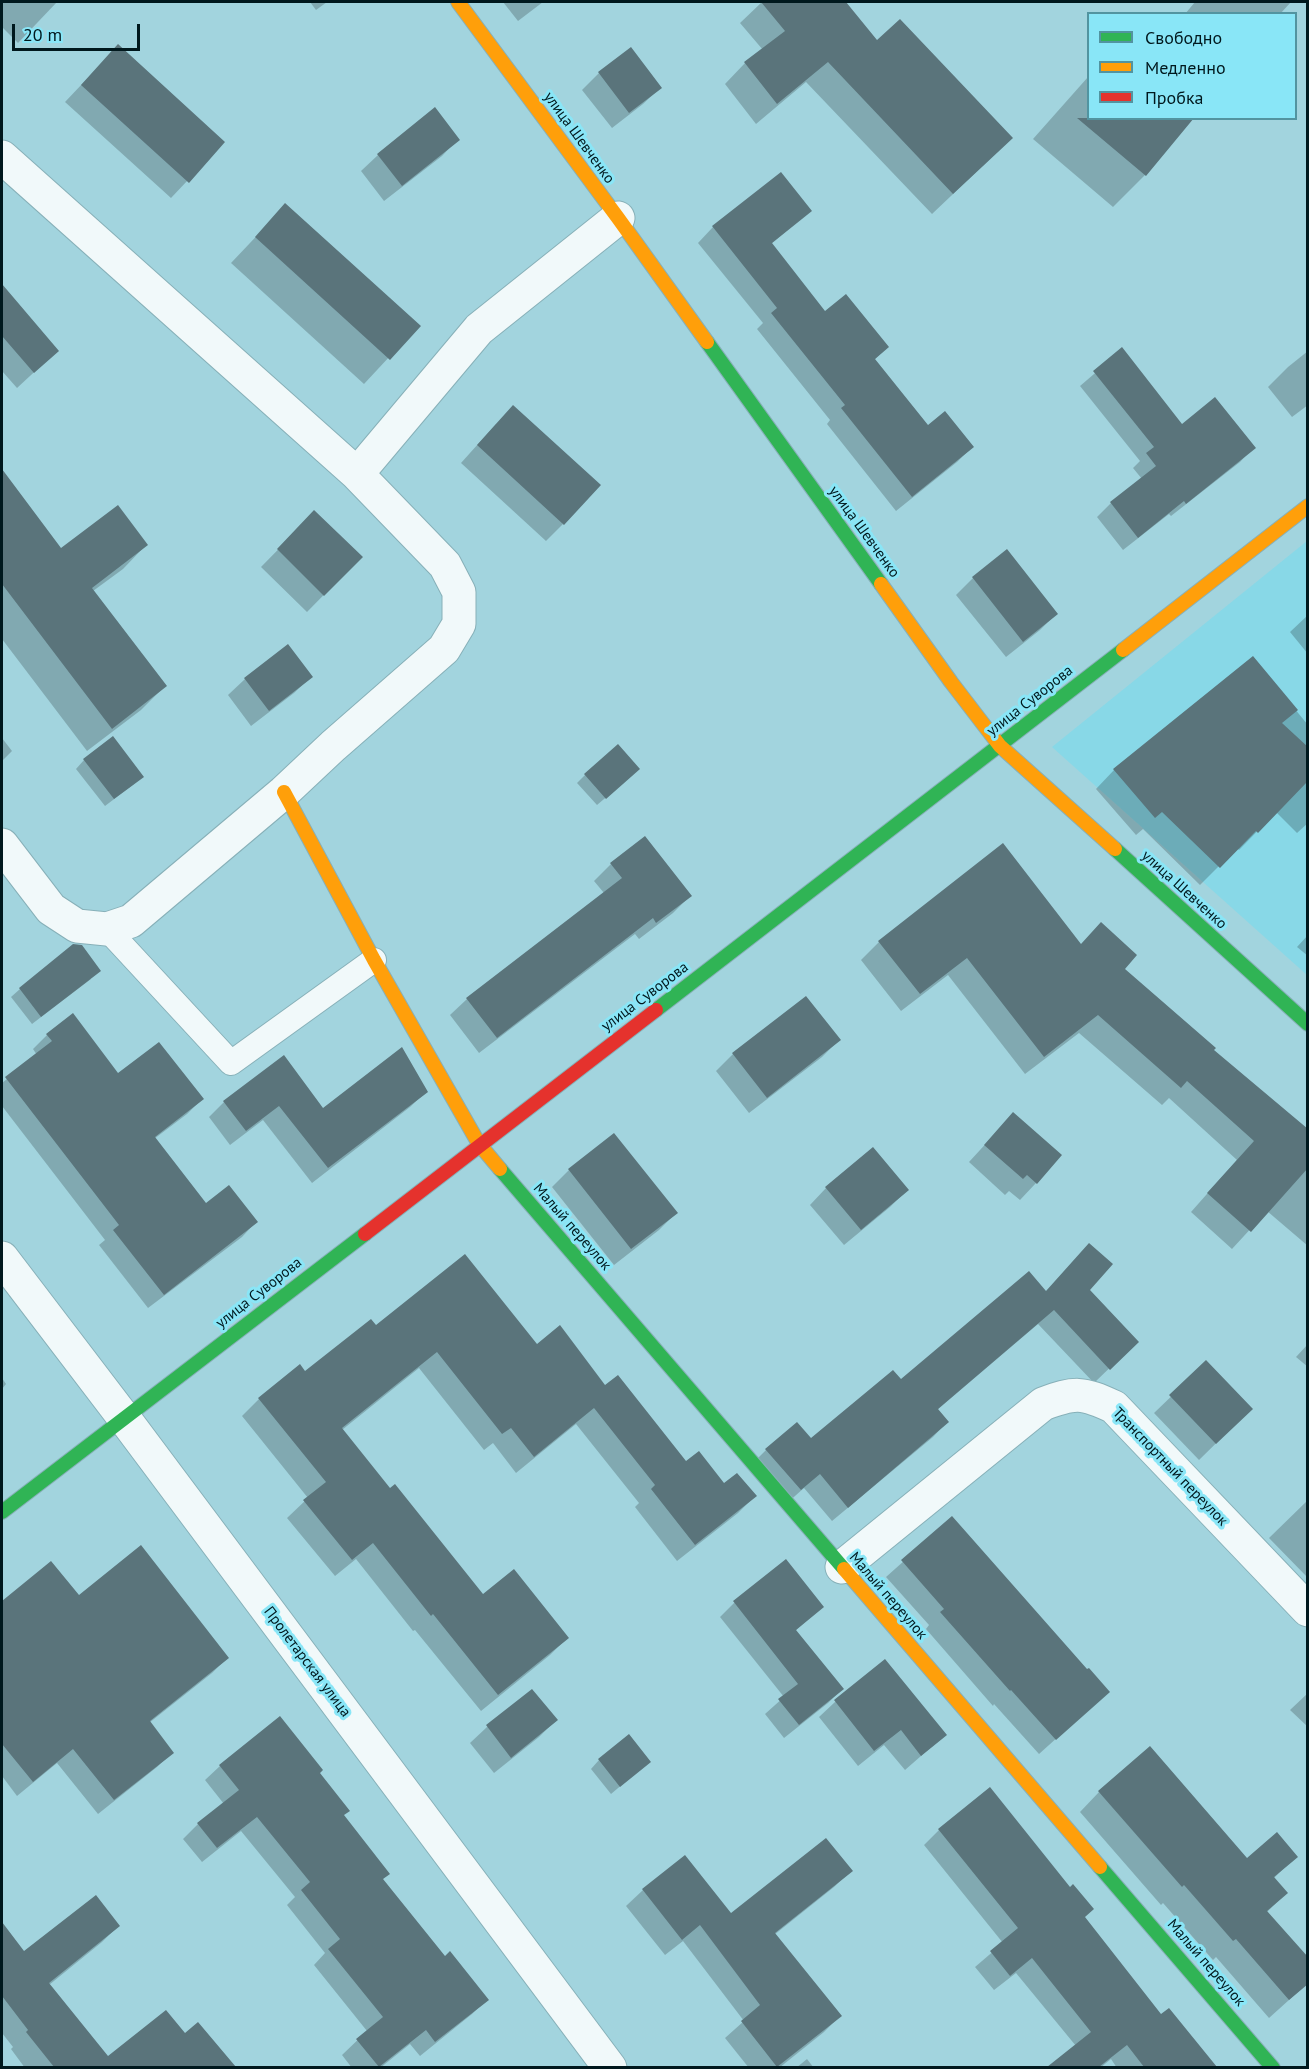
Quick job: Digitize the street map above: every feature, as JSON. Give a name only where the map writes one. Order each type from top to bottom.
[{"type":"street","name":"улица Шевченко","points":[[458,2],[618,218],[951,682],[1000,746],[1308,1024]]},
{"type":"street","points":[[2,158],[357,474],[445,565],[459,592],[459,624],[444,649],[284,792],[131,921],[107,929],[77,926],[51,909],[2,845]]},
{"type":"street","points":[[357,474],[479,329],[618,218]]},
{"type":"street","name":"улица Суворова","points":[[2,1512],[1000,746],[1308,506]]},
{"type":"street","name":"Малый переулок","points":[[284,792],[374,960],[479,1144],[1273,2067]]},
{"type":"street","name":"Пролетарская улица","points":[[2,1258],[610,2067]]},
{"type":"street","name":"Транспортный переулок","points":[[842,1567],[1043,1404],[1067,1395],[1092,1397],[1113,1407],[1308,1610]]},
{"type":"lane","points":[[107,929],[231,1063],[374,960]]},
{"type":"shaded area","points":[[1307,541],[1307,975],[1052,747]]},
{"type":"building","points":[[761,2],[846,2],[877,40],[900,19],[1013,138],[953,194],[828,62],[777,104],[744,62],[785,31]]},
{"type":"building","points":[[118,44],[225,142],[189,183],[81,85]]},
{"type":"building","points":[[631,47],[662,88],[629,113],[598,72]]},
{"type":"building","points":[[435,107],[460,140],[402,186],[377,154]]},
{"type":"building","points":[[1077,118],[1087,118],[1087,120],[1192,120],[1146,176]]},
{"type":"building","points":[[781,172],[812,211],[772,243],[825,311],[846,294],[889,347],[875,359],[928,425],[945,411],[974,447],[912,497],[841,408],[845,405],[771,313],[777,308],[712,226]]},
{"type":"building","points":[[285,203],[421,326],[390,360],[255,237]]},
{"type":"building","points":[[2,284],[59,351],[34,373],[2,336]]},
{"type":"building","points":[[1122,347],[1182,424],[1215,397],[1256,448],[1186,504],[1184,501],[1138,538],[1110,502],[1156,466],[1146,453],[1154,447],[1093,371]]},
{"type":"building","points":[[513,405],[601,485],[564,525],[477,445]]},
{"type":"building","points":[[2,469],[61,548],[118,505],[148,545],[92,588],[167,686],[112,729],[2,584]]},
{"type":"building","points":[[314,510],[363,557],[324,596],[277,549]]},
{"type":"building","points":[[1007,549],[1058,614],[1023,642],[972,577]]},
{"type":"building","points":[[288,644],[313,677],[269,711],[244,678]]},
{"type":"building","points":[[1253,656],[1298,710],[1282,723],[1308,747],[1308,781],[1258,833],[1256,831],[1220,868],[1162,812],[1155,818],[1113,769]]},
{"type":"building","points":[[113,736],[144,777],[114,799],[83,759]]},
{"type":"building","points":[[618,744],[640,769],[606,799],[584,774]]},
{"type":"building","points":[[645,836],[692,896],[656,923],[653,918],[497,1038],[466,998],[622,878],[610,863]]},
{"type":"building","points":[[1003,843],[1081,944],[1101,922],[1137,955],[1125,969],[1216,1048],[1214,1050],[1308,1129],[1308,1168],[1251,1232],[1207,1193],[1254,1141],[1187,1081],[1181,1088],[1098,1015],[1044,1057],[967,958],[920,994],[878,941]]},
{"type":"building","points":[[73,944],[82,945],[101,971],[41,1017],[19,988]]},
{"type":"building","points":[[806,996],[841,1040],[767,1098],[732,1053]]},
{"type":"building","points":[[73,1013],[118,1073],[159,1042],[204,1099],[155,1137],[206,1203],[229,1185],[258,1222],[164,1295],[113,1230],[119,1225],[5,1077],[52,1041],[46,1034]]},
{"type":"building","points":[[402,1047],[428,1092],[328,1168],[279,1106],[246,1131],[223,1101],[284,1055],[323,1108]]},
{"type":"building","points":[[1013,1112],[1062,1155],[1037,1184],[1027,1175],[1023,1179],[984,1145]]},
{"type":"building","points":[[614,1133],[678,1213],[631,1249],[568,1169]]},
{"type":"building","points":[[873,1147],[909,1190],[861,1230],[825,1187]]},
{"type":"building","points":[[1089,1243],[1113,1264],[1090,1290],[1139,1342],[1110,1370],[1054,1310],[938,1409],[949,1422],[848,1508],[820,1474],[801,1490],[765,1449],[797,1422],[811,1438],[893,1370],[901,1379],[1029,1271],[1046,1291]]},
{"type":"building","points":[[465,1254],[537,1344],[560,1325],[605,1385],[618,1375],[686,1461],[699,1451],[724,1483],[737,1473],[757,1496],[695,1545],[651,1489],[655,1485],[594,1408],[534,1457],[511,1428],[502,1434],[437,1352],[342,1428],[390,1488],[395,1484],[483,1594],[514,1569],[569,1638],[498,1695],[373,1543],[352,1560],[303,1500],[326,1482],[258,1398],[300,1364],[305,1371],[371,1319],[376,1325]]},
{"type":"building","points":[[1206,1360],[1253,1409],[1216,1444],[1169,1395]]},
{"type":"building","points":[[952,1516],[1110,1692],[1056,1740],[940,1612],[944,1609],[901,1560]]},
{"type":"building","points":[[141,1545],[229,1658],[150,1721],[174,1753],[114,1800],[73,1749],[33,1782],[2,1744],[2,1601],[51,1561],[79,1595]]},
{"type":"building","points":[[786,1559],[824,1607],[796,1630],[844,1689],[799,1725],[778,1699],[798,1684],[733,1601]]},
{"type":"building","points":[[885,1659],[947,1735],[921,1756],[901,1730],[874,1751],[834,1700]]},
{"type":"building","points":[[532,1689],[558,1720],[511,1758],[486,1725]]},
{"type":"building","points":[[280,1716],[323,1770],[320,1773],[350,1811],[344,1815],[390,1874],[383,1879],[445,1956],[450,1951],[489,2000],[435,2042],[426,2030],[379,2067],[356,2039],[383,2017],[328,1949],[340,1939],[301,1890],[310,1882],[257,1817],[217,1848],[197,1823],[239,1790],[219,1765]]},
{"type":"building","points":[[629,1734],[651,1762],[620,1787],[598,1759]]},
{"type":"building","points":[[1150,1746],[1247,1858],[1277,1832],[1298,1857],[1274,1877],[1288,1893],[1267,1911],[1308,1957],[1308,1984],[1289,2000],[1236,1939],[1233,1941],[1184,1885],[1182,1887],[1098,1791]]},
{"type":"building","points":[[990,1787],[1070,1887],[1073,1884],[1094,1909],[1085,1917],[1161,2014],[1169,2008],[1217,2067],[1144,2067],[1127,2045],[1099,2067],[1047,2067],[1091,2032],[1032,1958],[1010,1976],[990,1951],[1018,1928],[938,1829]]},
{"type":"building","points":[[826,1838],[853,1871],[775,1933],[842,2016],[777,2067],[741,2021],[760,2005],[700,1925],[682,1940],[642,1889],[685,1855],[731,1913]]},
{"type":"building","points":[[96,1895],[120,1926],[49,1983],[108,2056],[166,2010],[185,2033],[198,2022],[236,2067],[54,2067],[26,2032],[28,2030],[2,1996],[2,1922],[24,1951]]},
{"type":"traffic: fast","points":[[707,342],[881,584]]},
{"type":"traffic: fast","points":[[656,1010],[1123,650]]},
{"type":"traffic: fast","points":[[1115,849],[1308,1024]]},
{"type":"traffic: fast","points":[[500,1169],[844,1569]]},
{"type":"traffic: fast","points":[[2,1512],[365,1234]]},
{"type":"traffic: fast","points":[[1100,1867],[1273,2068]]},
{"type":"traffic: slow","points":[[458,2],[707,342]]},
{"type":"traffic: slow","points":[[1123,650],[1308,506]]},
{"type":"traffic: slow","points":[[881,584],[1000,746],[1115,849]]},
{"type":"traffic: slow","points":[[284,792],[374,960],[479,1144],[500,1169]]},
{"type":"traffic: slow","points":[[844,1569],[1100,1867]]},
{"type":"traffic: jam","points":[[365,1234],[656,1010]]}]
